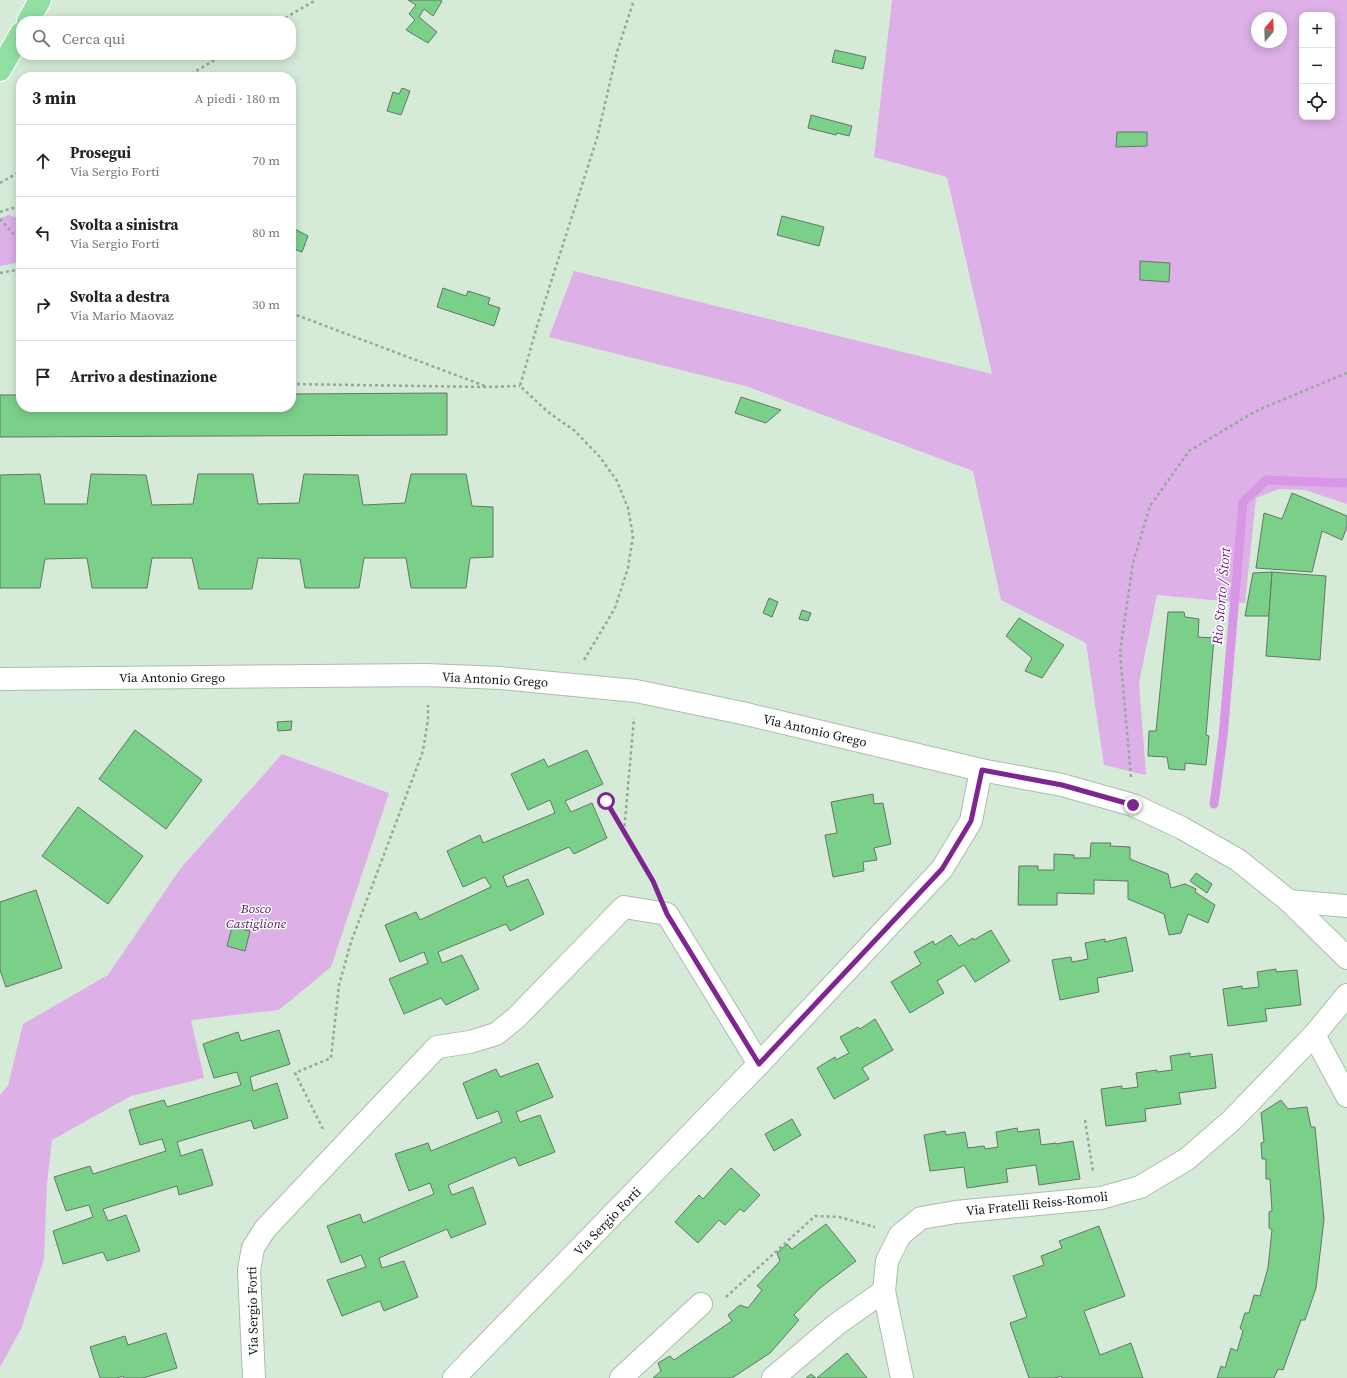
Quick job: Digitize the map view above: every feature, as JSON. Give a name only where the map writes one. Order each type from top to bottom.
[{"type":"main road","points":[[31,16],[40,0]]},
{"type":"main road","points":[[0,70],[16,43]]},
{"type":"street","name":"Via Antonio Grego","points":[[0,679],[426,675],[500,678],[636,691],[720,708],[982,770],[1062,785],[1133,805],[1182,828],[1238,860],[1289,901],[1347,958]]},
{"type":"street","name":"Via Sergio Forti","points":[[454,1378],[759,1064],[942,869],[971,821],[982,770]]},
{"type":"street","points":[[1289,901],[1347,906]]},
{"type":"street","name":"Via Sergio Forti","points":[[254,1378],[249,1270],[254,1248],[265,1229],[437,1047],[470,1042],[496,1034],[516,1018],[624,907],[667,914]]},
{"type":"street","points":[[667,914],[759,1064]]},
{"type":"street","name":"Via Fratelli Reiss-Romoli","points":[[902,1378],[884,1291],[887,1261],[900,1235],[921,1218],[956,1212],[1102,1198],[1140,1186],[1187,1159],[1232,1120],[1314,1035],[1347,996]]},
{"type":"street","points":[[1314,1035],[1347,1096]]},
{"type":"street","points":[[773,1378],[837,1324],[884,1291]]},
{"type":"street","points":[[621,1378],[702,1304]]},
{"type":"path","points":[[289,16],[316,0]]},
{"type":"path","points":[[520,386],[537,326],[597,138],[618,52],[634,0]]},
{"type":"path","points":[[194,72],[215,60]]},
{"type":"path","points":[[0,183],[16,174]]},
{"type":"path","points":[[0,212],[12,208],[16,209]]},
{"type":"path","points":[[0,219],[16,237]]},
{"type":"path","points":[[0,273],[16,270]]},
{"type":"path","points":[[296,315],[488,387]]},
{"type":"path","points":[[1131,780],[1120,652],[1133,562],[1150,506],[1189,451],[1258,410],[1347,373]]},
{"type":"path","points":[[296,384],[488,387],[520,386],[548,412],[575,431],[600,457],[617,481],[628,508],[633,536],[626,575],[615,608],[570,684]]},
{"type":"path","points":[[335,1155],[295,1073],[331,1058],[339,985],[351,942],[423,751],[428,719],[428,705]]},
{"type":"path","points":[[624,832],[634,717]]},
{"type":"path","points":[[606,801],[653,881],[667,914]]},
{"type":"path","points":[[1085,1120],[1094,1178]]},
{"type":"path","points":[[702,1304],[716,1306],[815,1216],[839,1217],[900,1235]]},
{"type":"green space","points":[[892,0],[1347,0],[1347,504],[1305,490],[1279,489],[1256,498],[1245,603],[1157,595],[1139,683],[1146,775],[1104,765],[1086,643],[1001,600],[973,471],[749,387],[549,337],[574,271],[992,374],[947,177],[874,157]]},
{"type":"green space","points":[[9,215],[16,217],[16,263],[0,266],[0,218]]},
{"type":"green space","name":"Bosco Castiglione","points":[[282,754],[389,793],[331,967],[279,1010],[191,1020],[204,1078],[131,1096],[52,1140],[47,1183],[44,1259],[21,1329],[0,1367],[0,1095],[8,1086],[23,1024],[108,975],[180,869]]},
{"type":"building","points":[[408,0],[442,1],[433,16],[424,9],[419,17],[437,32],[428,43],[406,30],[415,20],[409,14],[416,5]]},
{"type":"building","points":[[835,50],[866,57],[863,69],[832,62]]},
{"type":"building","points":[[402,88],[410,91],[401,115],[387,111],[393,92],[399,94]]},
{"type":"building","points":[[811,115],[852,126],[849,136],[837,133],[836,135],[808,128]]},
{"type":"building","points":[[1117,132],[1147,132],[1147,146],[1116,147]]},
{"type":"building","points":[[782,216],[824,227],[819,246],[777,235]]},
{"type":"building","points":[[296,230],[308,236],[302,252],[296,250]]},
{"type":"building","points":[[1140,261],[1170,263],[1169,282],[1140,280]]},
{"type":"building","points":[[443,288],[466,296],[468,291],[490,298],[488,304],[500,308],[494,326],[437,307]]},
{"type":"building","points":[[447,393],[447,435],[0,437],[0,395],[16,395],[16,412],[296,412],[296,394]]},
{"type":"building","points":[[741,397],[781,410],[766,423],[735,413]]},
{"type":"building","points":[[40,474],[45,504],[87,504],[91,474],[146,475],[152,505],[193,504],[198,474],[253,474],[258,504],[299,503],[304,474],[358,475],[363,505],[405,503],[411,474],[466,474],[472,506],[493,507],[493,557],[470,558],[466,588],[411,588],[406,558],[364,558],[359,588],[305,588],[300,559],[258,558],[252,589],[199,589],[192,558],[152,558],[147,588],[92,588],[87,558],[45,559],[40,588],[0,588],[0,475]]},
{"type":"building","points":[[1292,493],[1347,516],[1347,527],[1342,540],[1322,531],[1312,572],[1256,568],[1264,513],[1282,519]]},
{"type":"building","points":[[1272,572],[1269,616],[1245,616],[1253,573]]},
{"type":"building","points":[[1272,572],[1326,576],[1320,660],[1266,656]]},
{"type":"building","points":[[769,598],[778,602],[772,617],[763,613]]},
{"type":"building","points":[[802,610],[811,613],[808,621],[799,619]]},
{"type":"building","points":[[1168,612],[1184,612],[1185,617],[1199,619],[1198,637],[1214,638],[1206,735],[1209,736],[1206,765],[1185,763],[1185,770],[1169,769],[1167,757],[1148,756],[1149,731],[1156,731]]},
{"type":"building","points":[[1019,618],[1064,645],[1042,678],[1025,671],[1032,658],[1006,636]]},
{"type":"building","points":[[292,721],[291,730],[278,731],[277,722]]},
{"type":"building","points":[[135,730],[202,780],[166,829],[99,779]]},
{"type":"building","points":[[587,750],[603,784],[565,801],[571,812],[592,803],[607,838],[574,854],[569,847],[503,876],[507,887],[528,879],[544,914],[510,931],[506,924],[438,952],[442,963],[462,955],[479,989],[446,1005],[441,998],[404,1014],[389,979],[428,963],[424,952],[400,962],[385,925],[416,912],[420,920],[491,887],[485,877],[463,887],[447,851],[480,835],[483,843],[555,813],[550,800],[528,810],[511,774],[544,759],[548,767]]},
{"type":"building","points":[[873,794],[874,804],[883,803],[891,844],[874,848],[877,860],[863,862],[864,871],[833,877],[825,835],[837,833],[831,802]]},
{"type":"building","points":[[78,807],[143,856],[108,904],[42,856]]},
{"type":"building","points":[[1091,843],[1111,843],[1110,846],[1130,847],[1130,859],[1168,874],[1171,888],[1185,884],[1196,889],[1195,892],[1215,905],[1208,923],[1188,914],[1181,933],[1169,935],[1164,914],[1128,899],[1128,881],[1094,880],[1094,894],[1057,893],[1057,905],[1018,905],[1019,866],[1038,866],[1038,870],[1054,870],[1054,854],[1074,855],[1074,858],[1090,858]]},
{"type":"building","points":[[1196,873],[1212,884],[1207,893],[1190,881]]},
{"type":"building","points":[[36,890],[62,968],[6,987],[0,970],[0,902]]},
{"type":"building","points":[[232,927],[250,931],[245,951],[227,946]]},
{"type":"building","points":[[991,930],[1010,961],[975,982],[964,965],[937,981],[944,993],[910,1013],[891,982],[921,964],[914,952],[933,941],[935,945],[951,935],[959,946],[973,938],[974,940]]},
{"type":"building","points":[[1126,937],[1133,971],[1097,978],[1099,992],[1060,1000],[1052,960],[1071,957],[1072,962],[1088,959],[1085,943],[1105,939],[1105,942]]},
{"type":"building","points":[[1276,969],[1276,972],[1297,970],[1301,1005],[1265,1009],[1267,1021],[1228,1026],[1223,989],[1242,986],[1242,989],[1259,987],[1257,972]]},
{"type":"building","points":[[875,1019],[893,1050],[862,1068],[869,1079],[834,1099],[817,1068],[835,1057],[836,1060],[849,1053],[840,1037],[858,1027],[860,1029]]},
{"type":"building","points":[[279,1030],[290,1064],[250,1077],[253,1091],[277,1083],[288,1118],[254,1129],[251,1120],[177,1142],[181,1156],[202,1149],[213,1185],[179,1195],[177,1186],[103,1209],[108,1221],[126,1215],[140,1251],[107,1261],[103,1252],[63,1264],[53,1231],[93,1217],[89,1205],[66,1211],[54,1177],[90,1166],[93,1174],[166,1151],[162,1139],[140,1145],[129,1110],[164,1100],[167,1107],[241,1085],[237,1072],[214,1078],[203,1044],[238,1032],[241,1041]]},
{"type":"building","points":[[1190,1053],[1190,1057],[1212,1054],[1216,1088],[1179,1093],[1181,1104],[1145,1109],[1146,1121],[1106,1126],[1101,1089],[1122,1086],[1122,1089],[1138,1087],[1136,1073],[1157,1070],[1157,1072],[1172,1070],[1170,1056]]},
{"type":"building","points":[[538,1063],[553,1097],[516,1112],[520,1122],[540,1115],[555,1152],[519,1166],[515,1157],[448,1185],[452,1195],[473,1187],[486,1224],[451,1238],[447,1229],[379,1258],[382,1268],[404,1261],[418,1297],[384,1311],[380,1301],[342,1316],[327,1280],[366,1267],[361,1255],[341,1263],[327,1226],[360,1214],[363,1223],[434,1194],[430,1183],[409,1191],[395,1154],[428,1143],[431,1151],[502,1122],[498,1111],[477,1119],[463,1083],[496,1069],[500,1077]]},
{"type":"building","points":[[1281,1100],[1288,1109],[1307,1107],[1311,1127],[1315,1127],[1324,1219],[1316,1288],[1305,1320],[1301,1320],[1283,1370],[1278,1369],[1274,1378],[1217,1378],[1221,1366],[1225,1368],[1231,1348],[1237,1351],[1243,1331],[1240,1328],[1245,1313],[1249,1313],[1254,1295],[1260,1296],[1268,1268],[1272,1230],[1269,1228],[1269,1212],[1272,1211],[1270,1179],[1266,1179],[1266,1159],[1262,1159],[1261,1143],[1264,1142],[1261,1113]]},
{"type":"building","points":[[792,1119],[801,1135],[774,1151],[765,1134]]},
{"type":"building","points":[[1017,1128],[1018,1132],[1039,1129],[1041,1145],[1073,1141],[1080,1179],[1039,1185],[1036,1165],[1006,1169],[1008,1182],[967,1188],[964,1167],[930,1171],[924,1135],[945,1131],[946,1135],[965,1132],[968,1148],[984,1146],[985,1149],[998,1147],[996,1132]]},
{"type":"building","points":[[731,1168],[760,1195],[744,1212],[740,1209],[725,1225],[719,1220],[698,1243],[675,1222],[699,1195],[703,1199]]},
{"type":"building","points":[[826,1224],[856,1261],[820,1288],[794,1315],[799,1320],[770,1353],[732,1378],[653,1378],[661,1371],[658,1363],[670,1356],[674,1360],[732,1321],[728,1315],[740,1305],[748,1308],[762,1290],[757,1286],[780,1261],[777,1253],[787,1244],[792,1249]]},
{"type":"building","points":[[1099,1226],[1125,1296],[1084,1311],[1100,1355],[1131,1343],[1143,1378],[1062,1378],[1061,1376],[1055,1378],[1029,1378],[1010,1323],[1027,1317],[1013,1276],[1044,1265],[1041,1256],[1062,1248],[1059,1241]]},
{"type":"building","points":[[166,1333],[177,1368],[143,1378],[124,1378],[123,1376],[117,1378],[100,1378],[90,1347],[125,1336],[128,1345]]},
{"type":"building","points":[[847,1353],[867,1378],[817,1378]]},
{"type":"building","points":[[811,1374],[816,1378],[806,1378]]},
{"type":"waterway","name":"Rio Storto / Štort","points":[[1214,804],[1223,737],[1243,502],[1266,480],[1347,483]]},
{"type":"route","points":[[606,801],[653,881],[667,914],[759,1064],[942,869],[971,821],[982,770],[1062,785],[1133,805]]}]
